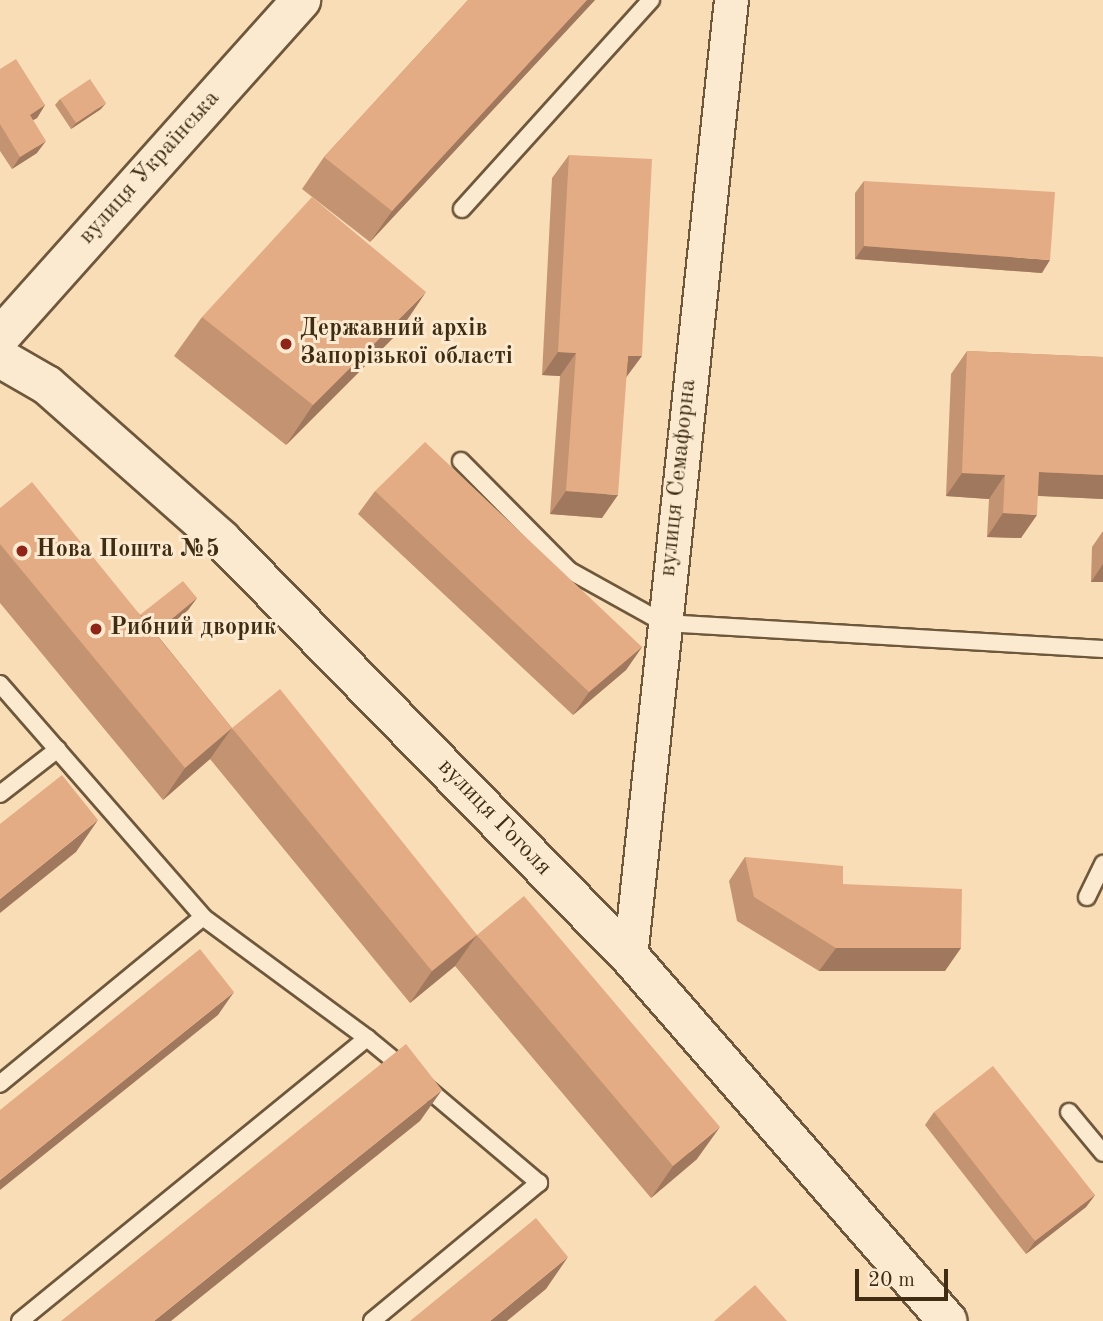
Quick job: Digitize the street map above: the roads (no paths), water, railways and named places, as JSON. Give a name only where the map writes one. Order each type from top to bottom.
[{"type":"street","name":"вулиця Українська","points":[[0,337],[301,0]]},
{"type":"street","name":"вулиця Семафорна","points":[[630,957],[731,0]]},
{"type":"street","name":"вулиця Гоголя","points":[[0,358],[47,384],[222,540],[630,957],[947,1321]]},
{"type":"lane","points":[[462,209],[651,0]]},
{"type":"lane","points":[[461,461],[570,571],[664,623],[1103,649]]},
{"type":"lane","points":[[0,684],[203,918],[367,1038],[539,1183],[372,1321]]},
{"type":"lane","points":[[0,794],[58,749]]},
{"type":"lane","points":[[1087,897],[1103,864]]},
{"type":"lane","points":[[0,1084],[203,918]]},
{"type":"lane","points":[[20,1321],[367,1038]]},
{"type":"lane","points":[[1069,1112],[1103,1153]]},
{"type":"place","name":"Державний архів Запорізької області","points":[[286,344]]},
{"type":"place","name":"Нова Пошта №5","points":[[22,551]]},
{"type":"place","name":"Рибний дворик","points":[[96,629]]}]
